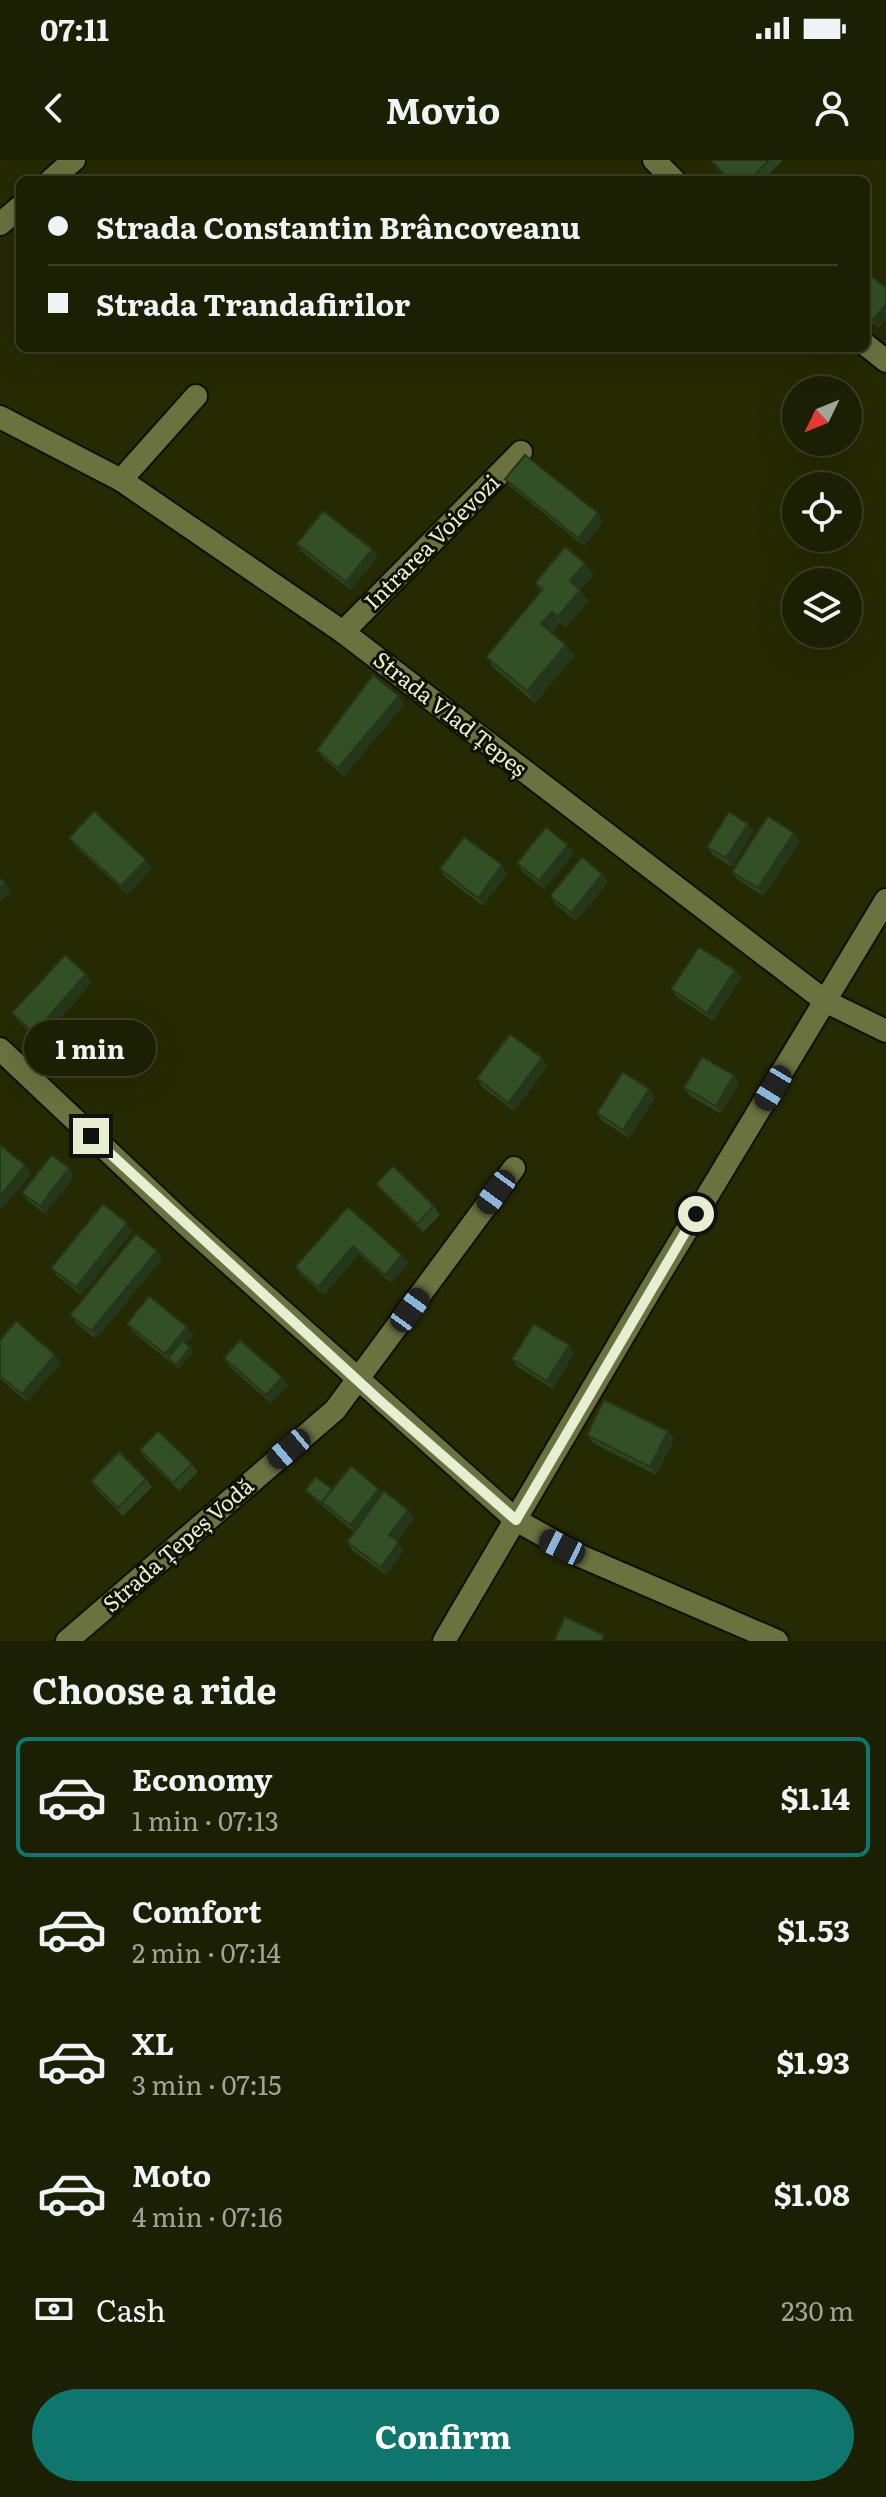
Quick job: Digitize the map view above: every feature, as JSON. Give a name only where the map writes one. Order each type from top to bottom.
[{"type":"street","points":[[56,176],[74,160]]},
{"type":"street","points":[[654,160],[670,176]]},
{"type":"street","points":[[0,224],[16,210]]},
{"type":"street","points":[[870,348],[886,361]]},
{"type":"street","points":[[121,480],[196,396]]},
{"type":"street","name":"Strada Vlad Țepeș","points":[[0,417],[121,480],[343,632],[825,1001],[886,1031]]},
{"type":"street","name":"Intrarea Voievozi","points":[[343,632],[521,452]]},
{"type":"street","points":[[444,1641],[886,900]]},
{"type":"street","points":[[0,1049],[358,1382],[516,1520],[578,1555],[777,1641]]},
{"type":"street","name":"Strada Țepeș Vodă","points":[[67,1641],[335,1410],[514,1168]]},
{"type":"building","points":[[769,160],[754,176],[726,176],[711,161]]},
{"type":"building","points":[[870,275],[886,288],[886,304],[873,320],[870,317]]},
{"type":"building","points":[[525,455],[598,513],[578,538],[505,479]]},
{"type":"building","points":[[323,511],[372,549],[346,582],[297,544]]},
{"type":"building","points":[[565,547],[585,563],[570,581],[580,590],[558,617],[552,612],[541,624],[566,645],[527,691],[486,657],[543,589],[535,583]]},
{"type":"building","points":[[373,675],[399,696],[338,768],[317,750]]},
{"type":"building","points":[[94,811],[146,860],[121,886],[69,838]]},
{"type":"building","points":[[729,812],[748,824],[726,858],[707,847]]},
{"type":"building","points":[[768,816],[794,833],[758,888],[732,872]]},
{"type":"building","points":[[546,827],[568,845],[539,881],[517,863]]},
{"type":"building","points":[[464,837],[502,865],[478,898],[440,869]]},
{"type":"building","points":[[582,857],[602,874],[571,913],[550,896]]},
{"type":"building","points":[[699,947],[735,970],[707,1013],[671,989]]},
{"type":"building","points":[[65,955],[86,974],[34,1033],[12,1013]]},
{"type":"building","points":[[510,1034],[542,1058],[508,1103],[477,1078]]},
{"type":"building","points":[[702,1057],[734,1075],[716,1106],[684,1088]]},
{"type":"building","points":[[623,1072],[649,1089],[623,1130],[597,1113]]},
{"type":"building","points":[[0,1145],[25,1165],[0,1196]]},
{"type":"building","points":[[52,1155],[69,1168],[40,1206],[22,1193]]},
{"type":"building","points":[[393,1166],[434,1206],[417,1224],[376,1184]]},
{"type":"building","points":[[103,1204],[127,1223],[76,1287],[51,1268]]},
{"type":"building","points":[[348,1207],[402,1255],[385,1275],[353,1246],[318,1287],[295,1267]]},
{"type":"building","points":[[136,1234],[157,1251],[91,1331],[70,1315]]},
{"type":"building","points":[[149,1296],[187,1327],[165,1354],[127,1324]]},
{"type":"building","points":[[16,1321],[55,1355],[22,1394],[0,1376],[0,1340]]},
{"type":"building","points":[[534,1324],[569,1345],[547,1381],[512,1359]]},
{"type":"building","points":[[240,1340],[282,1377],[266,1395],[224,1358]]},
{"type":"building","points":[[182,1341],[190,1347],[176,1365],[168,1358]]},
{"type":"building","points":[[604,1400],[668,1431],[650,1467],[587,1435]]},
{"type":"building","points":[[158,1431],[192,1464],[173,1483],[140,1450]]},
{"type":"building","points":[[119,1452],[146,1479],[118,1508],[91,1481]]},
{"type":"building","points":[[351,1466],[379,1489],[350,1525],[322,1502]]},
{"type":"building","points":[[316,1477],[332,1489],[322,1502],[325,1506],[305,1490]]},
{"type":"building","points":[[384,1491],[408,1510],[389,1535],[399,1542],[381,1567],[347,1542]]},
{"type":"building","points":[[565,1617],[604,1635],[602,1641],[554,1641]]},
{"type":"route","points":[[91,1136],[480,1492],[516,1520],[696,1214]]}]
